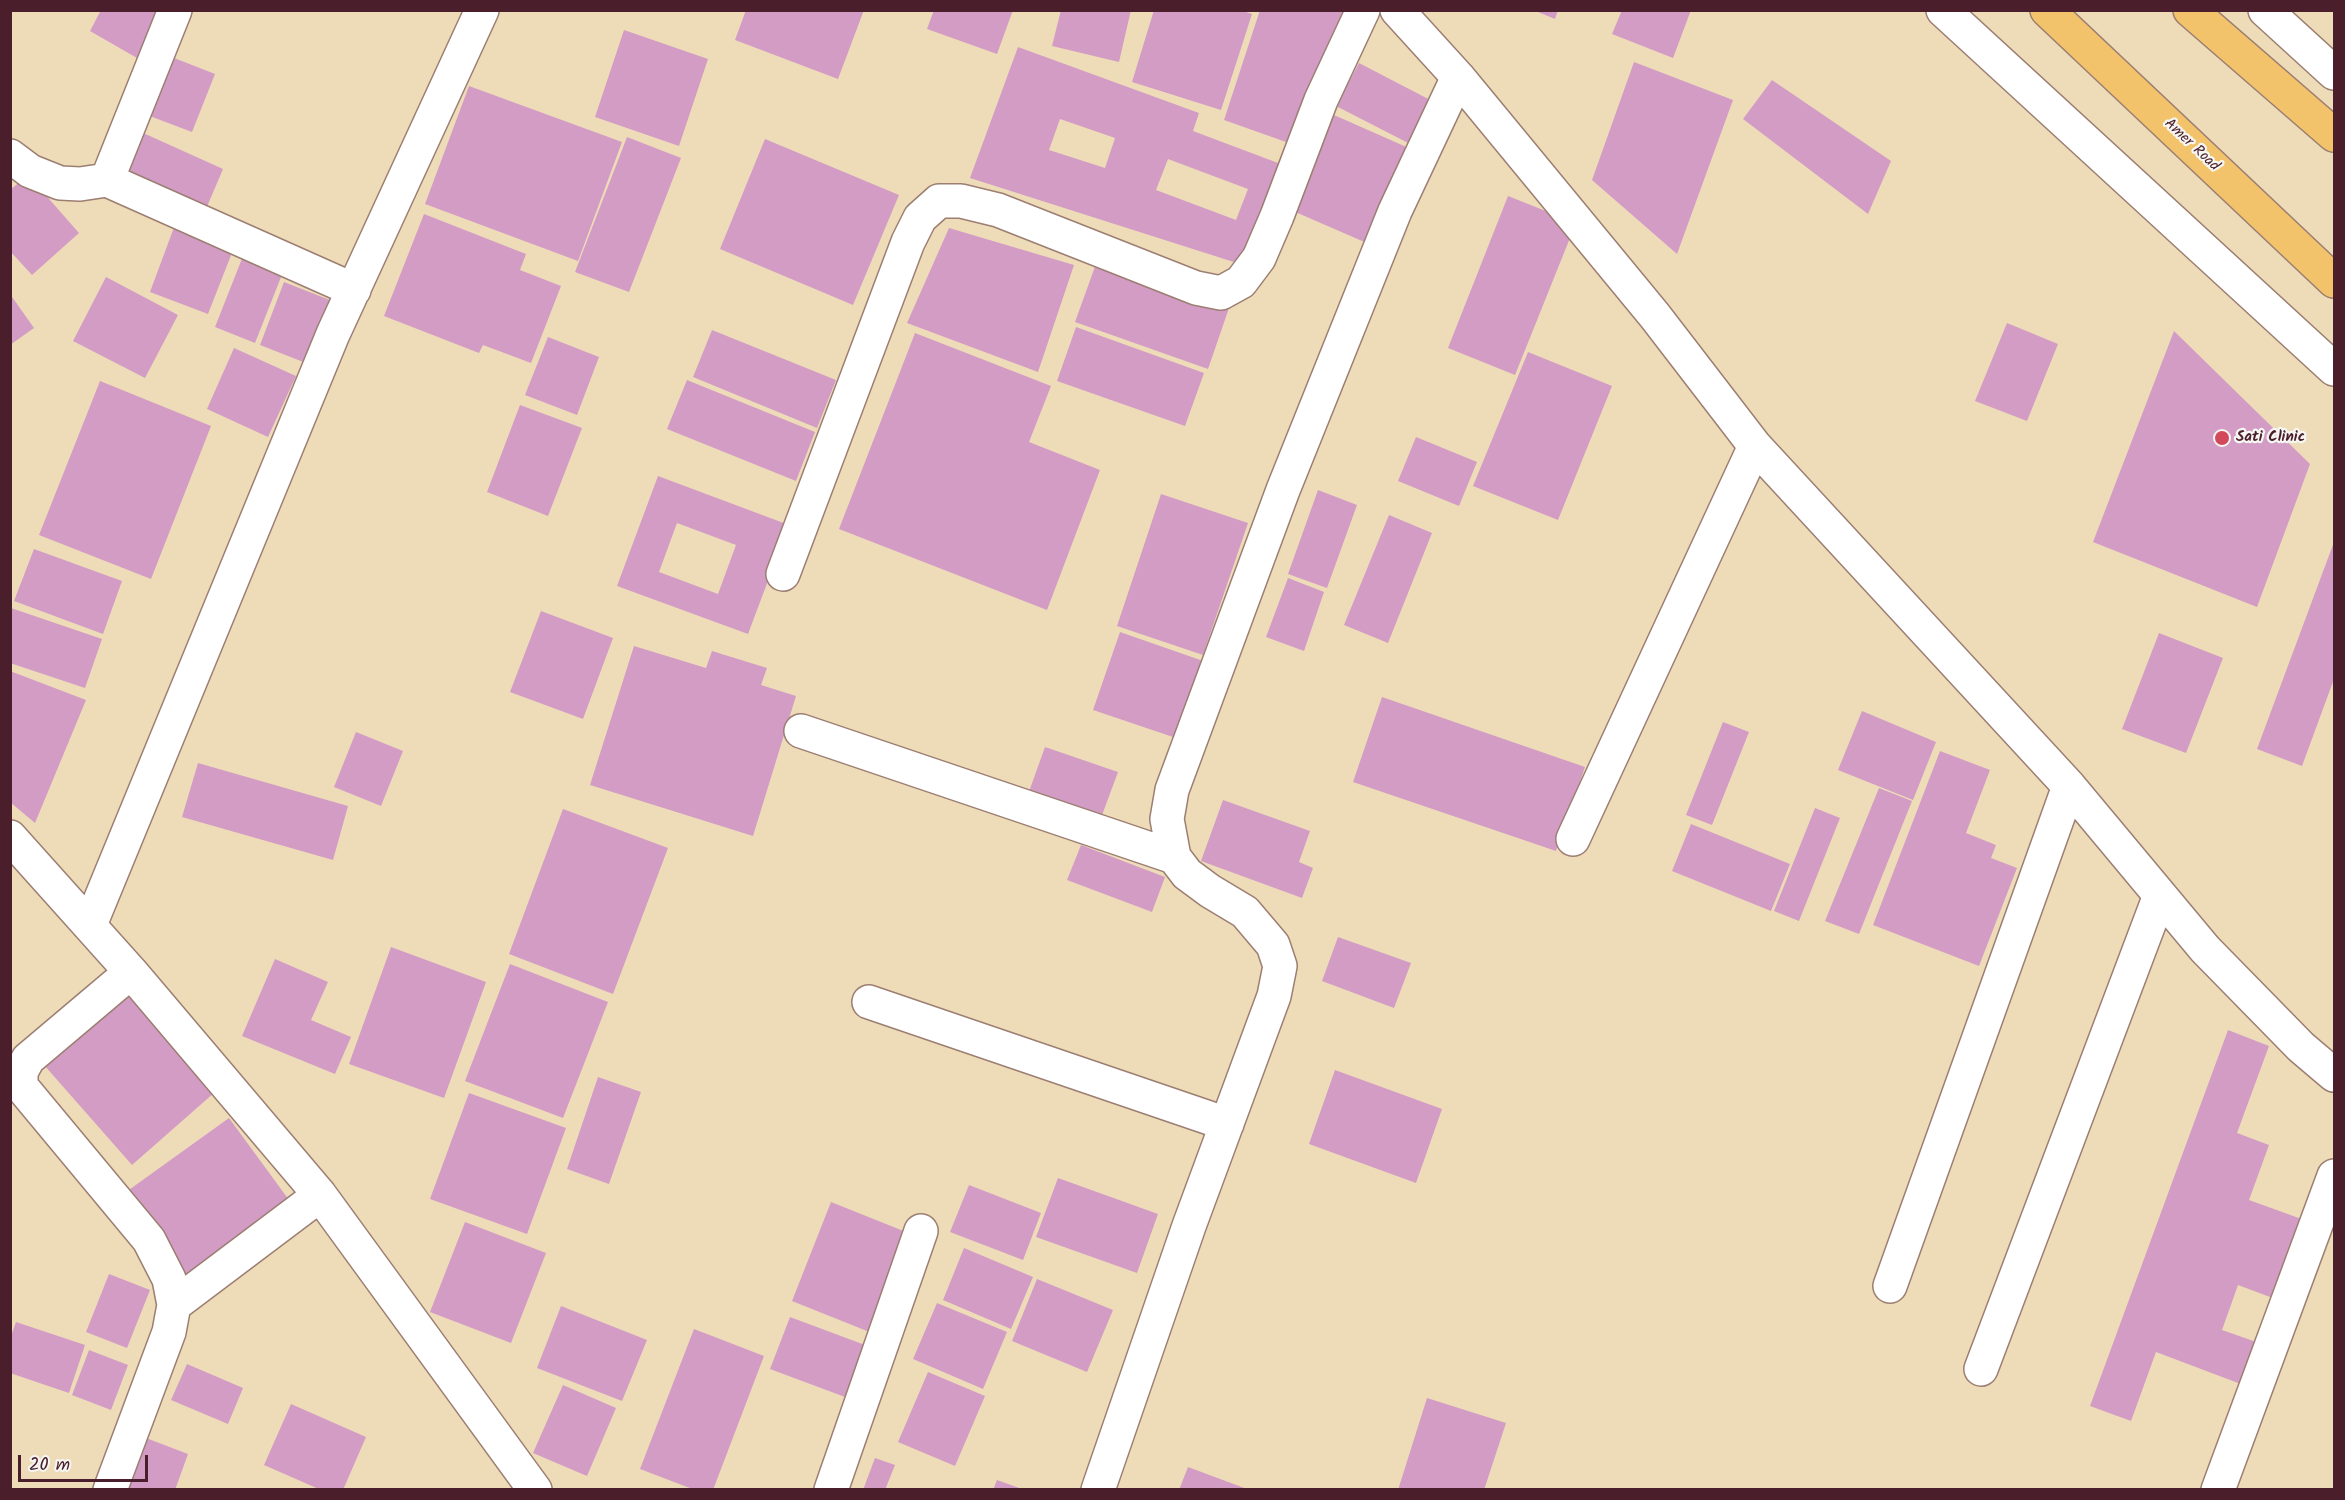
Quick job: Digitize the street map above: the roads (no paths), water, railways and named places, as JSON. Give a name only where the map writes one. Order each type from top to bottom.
[{"type":"highway","name":"Amer Road","points":[[2047,10],[2334,281]]},
{"type":"highway","points":[[2190,10],[2334,135]]},
{"type":"street","points":[[106,180],[175,10]]},
{"type":"street","points":[[90,925],[333,334],[482,10]]},
{"type":"street","points":[[783,574],[908,242],[921,218],[939,201],[961,201],[998,210],[1196,288],[1221,292],[1241,282],[1259,258],[1321,100],[1363,10]]},
{"type":"street","points":[[1396,10],[1458,77],[1655,316],[1755,446],[2069,786],[2205,949],[2301,1047],[2334,1075]]},
{"type":"street","points":[[1943,10],[2334,369]]},
{"type":"street","points":[[2265,10],[2334,73]]},
{"type":"street","points":[[1098,1490],[1274,996],[1280,966],[1273,945],[1245,912],[1187,874],[1174,857],[1167,819],[1172,790],[1283,490],[1386,233],[1458,77]]},
{"type":"street","points":[[10,156],[30,171],[60,183],[80,184],[106,180],[354,290]]},
{"type":"street","points":[[1573,839],[1755,446]]},
{"type":"street","points":[[801,732],[1174,857]]},
{"type":"street","points":[[1890,1286],[2069,786]]},
{"type":"street","points":[[10,837],[131,972],[320,1195],[535,1490]]},
{"type":"street","points":[[1981,1369],[2160,895]]},
{"type":"street","points":[[110,1490],[169,1332],[174,1305],[169,1279],[149,1240],[21,1086],[21,1072],[28,1059],[131,972]]},
{"type":"street","points":[[869,1002],[1227,1124]]},
{"type":"street","points":[[2218,1490],[2334,1176]]},
{"type":"street","points":[[174,1305],[320,1195]]},
{"type":"street","points":[[831,1490],[921,1231]]},
{"type":"place","name":"Sati Clinic","points":[[2222,438]]}]
